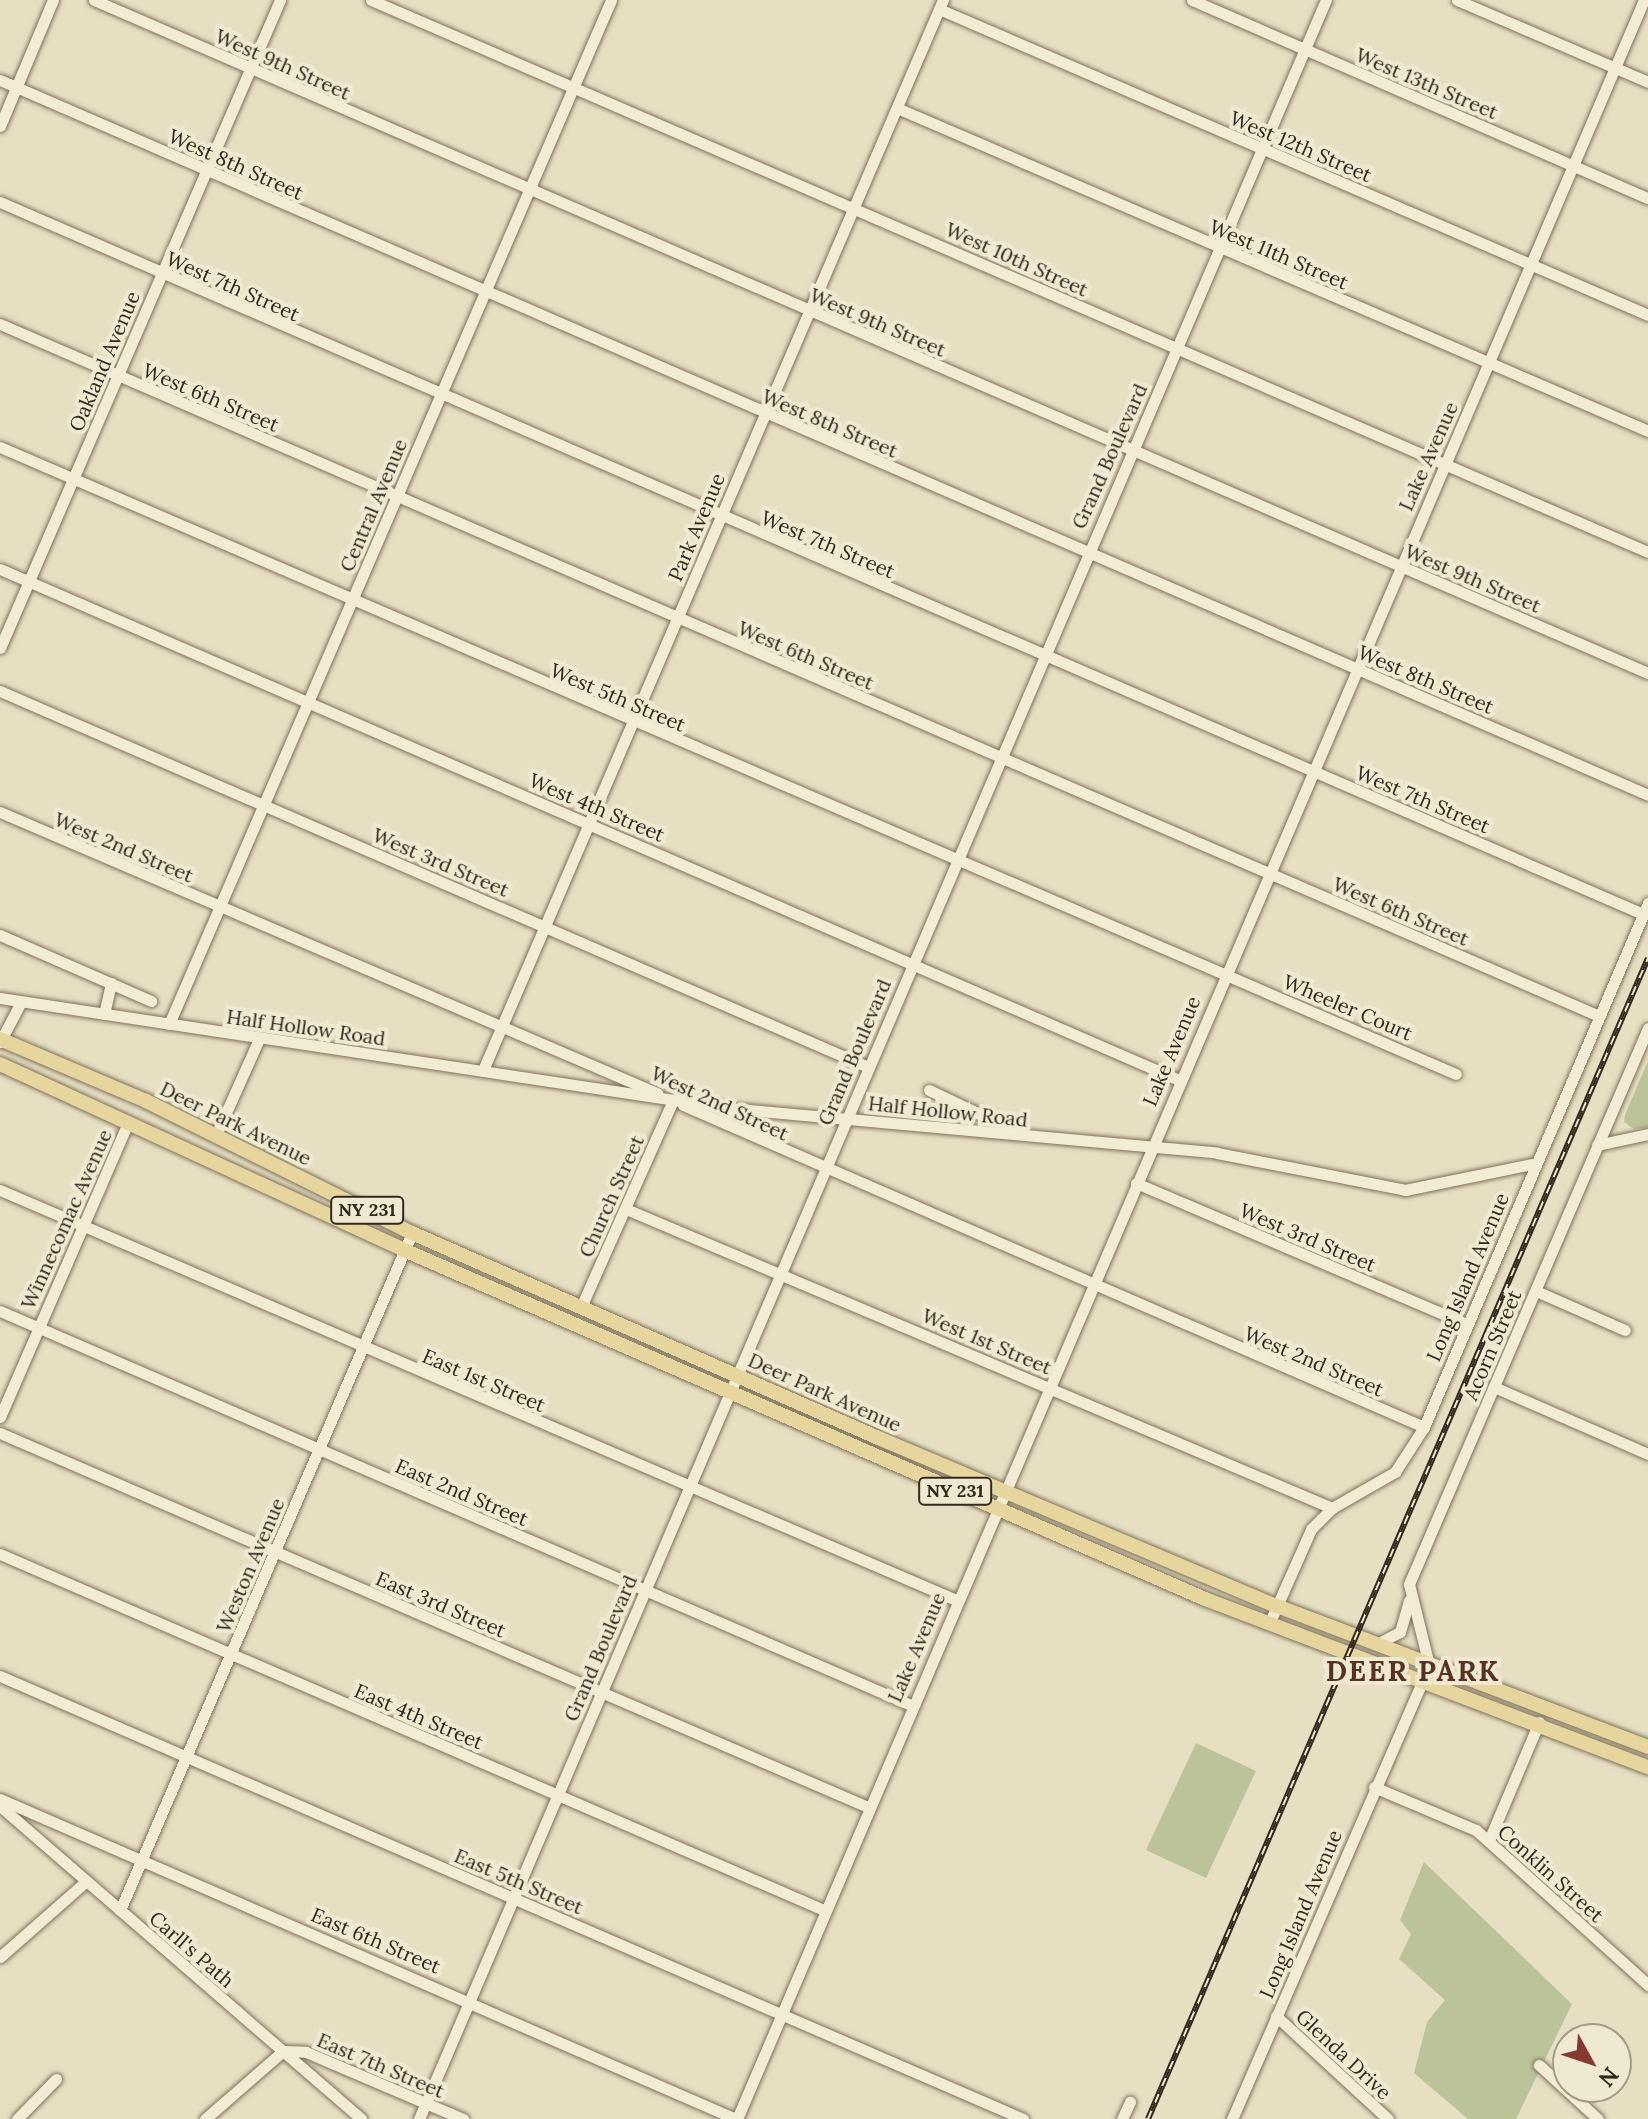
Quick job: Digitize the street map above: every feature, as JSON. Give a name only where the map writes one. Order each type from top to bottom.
[{"type":"main road","name":"Deer Park Avenue","points":[[0,1040],[216,1135],[412,1233],[1004,1491],[1277,1606],[1648,1747]]},
{"type":"main road","name":"Deer Park Avenue","points":[[0,1064],[404,1250],[730,1390],[996,1509],[1269,1624],[1539,1722],[1646,1765]]},
{"type":"street","points":[[0,126],[53,0]]},
{"type":"street","name":"West 9th Street","points":[[94,0],[1648,673]]},
{"type":"street","name":"Oakland Avenue","points":[[0,648],[280,0]]},
{"type":"street","name":"West 10th Street","points":[[371,0],[1648,552]]},
{"type":"street","name":"Central Avenue","points":[[169,1024],[611,0]]},
{"type":"street","name":"West 13th Street","points":[[1192,0],[1648,198]]},
{"type":"street","name":"Grand Boulevard","points":[[419,2119],[1086,552],[1326,0]]},
{"type":"street","points":[[1457,0],[1648,82]]},
{"type":"street","name":"Lake Avenue","points":[[736,2119],[956,1600],[1050,1387],[1148,1150],[1644,0]]},
{"type":"street","name":"Park Avenue","points":[[483,1070],[941,4]]},
{"type":"street","name":"West 12th Street","points":[[941,4],[1261,148],[1648,315]]},
{"type":"street","name":"West 8th Street","points":[[0,80],[484,294],[1648,795]]},
{"type":"street","name":"West 11th Street","points":[[897,108],[1648,431]]},
{"type":"street","name":"West 7th Street","points":[[0,202],[1311,771],[1646,908]]},
{"type":"street","name":"West 6th Street","points":[[0,324],[1599,1016]]},
{"type":"street","name":"West 5th Street","points":[[0,447],[1224,975]]},
{"type":"street","name":"West 4th Street","points":[[0,569],[1179,1080]]},
{"type":"street","name":"West 3rd Street","points":[[0,691],[868,1067]]},
{"type":"street","name":"West 2nd Street","points":[[0,812],[220,908],[503,1025],[824,1169],[1424,1427]]},
{"type":"street","name":"Long Island Avenue","points":[[1269,1624],[1311,1529],[1332,1508],[1395,1472],[1424,1427],[1646,908]]},
{"type":"street","points":[[0,935],[151,1001]]},
{"type":"street","name":"Wheeler Court","points":[[1224,975],[1456,1074]]},
{"type":"street","points":[[104,1014],[111,983]]},
{"type":"street","name":"Half Hollow Road","points":[[0,998],[673,1100],[1148,1150],[1217,1153],[1405,1190],[1536,1163]]},
{"type":"street","points":[[0,1040],[21,1002]]},
{"type":"street","name":"Acorn Street","points":[[1377,1644],[1393,1639],[1404,1627],[1409,1584],[1648,1028]]},
{"type":"street","points":[[216,1135],[259,1039]]},
{"type":"street","points":[[929,1090],[1027,1137]]},
{"type":"street","name":"Church Street","points":[[581,1307],[673,1100]]},
{"type":"street","name":"Winnecomac Avenue","points":[[0,1417],[128,1123]]},
{"type":"street","points":[[1597,1145],[1648,1134]]},
{"type":"street","name":"West 3rd Street","points":[[1136,1183],[1466,1324]]},
{"type":"street","name":"East 1st Street","points":[[0,1190],[956,1600]]},
{"type":"street","name":"West 1st Street","points":[[626,1209],[1332,1508]]},
{"type":"street","name":"Weston Avenue","points":[[120,1910],[412,1233]]},
{"type":"street","points":[[1536,1291],[1625,1330]]},
{"type":"street","name":"East 2nd Street","points":[[0,1311],[911,1705]]},
{"type":"street","points":[[1494,1387],[1648,1454]]},
{"type":"street","name":"East 3rd Street","points":[[0,1433],[868,1807]]},
{"type":"street","name":"East 4th Street","points":[[0,1554],[824,1910]]},
{"type":"street","points":[[1409,1584],[1429,1665],[1422,1681]]},
{"type":"street","name":"East 5th Street","points":[[0,1676],[1023,2119]]},
{"type":"street","name":"Long Island Avenue","points":[[1232,2119],[1422,1681]]},
{"type":"street","points":[[1489,1840],[1539,1722]]},
{"type":"street","name":"Conklin Street","points":[[1374,1787],[1489,1840],[1648,1985]]},
{"type":"street","name":"East 6th Street","points":[[0,1799],[736,2119]]},
{"type":"street","name":"Carll's Path","points":[[0,1806],[355,2117]]},
{"type":"street","points":[[0,1957],[85,1882]]},
{"type":"street","name":"Glenda Drive","points":[[1276,2016],[1388,2119]]},
{"type":"street","points":[[205,2119],[283,2051]]},
{"type":"street","name":"East 7th Street","points":[[283,2051],[306,2052],[463,2119]]},
{"type":"street","points":[[1539,2065],[1598,2119]]},
{"type":"street","points":[[17,2119],[56,2079]]},
{"type":"street","points":[[1122,2119],[1130,2102]]},
{"type":"green space","points":[[1648,1061],[1648,1127],[1634,1129],[1624,1122],[1625,1115]]},
{"type":"green space","points":[[1196,1743],[1256,1771],[1206,1878],[1146,1850]]},
{"type":"green space","points":[[1424,1862],[1572,2004],[1563,2023],[1552,2023],[1552,2045],[1516,2119],[1468,2119],[1414,2073],[1427,2022],[1445,2000],[1399,1959],[1411,1934],[1400,1920]]},
{"type":"railway","points":[[1148,2119],[1648,958]]},
{"type":"district","name":"DEER PARK","points":[[1413,1671]]}]
